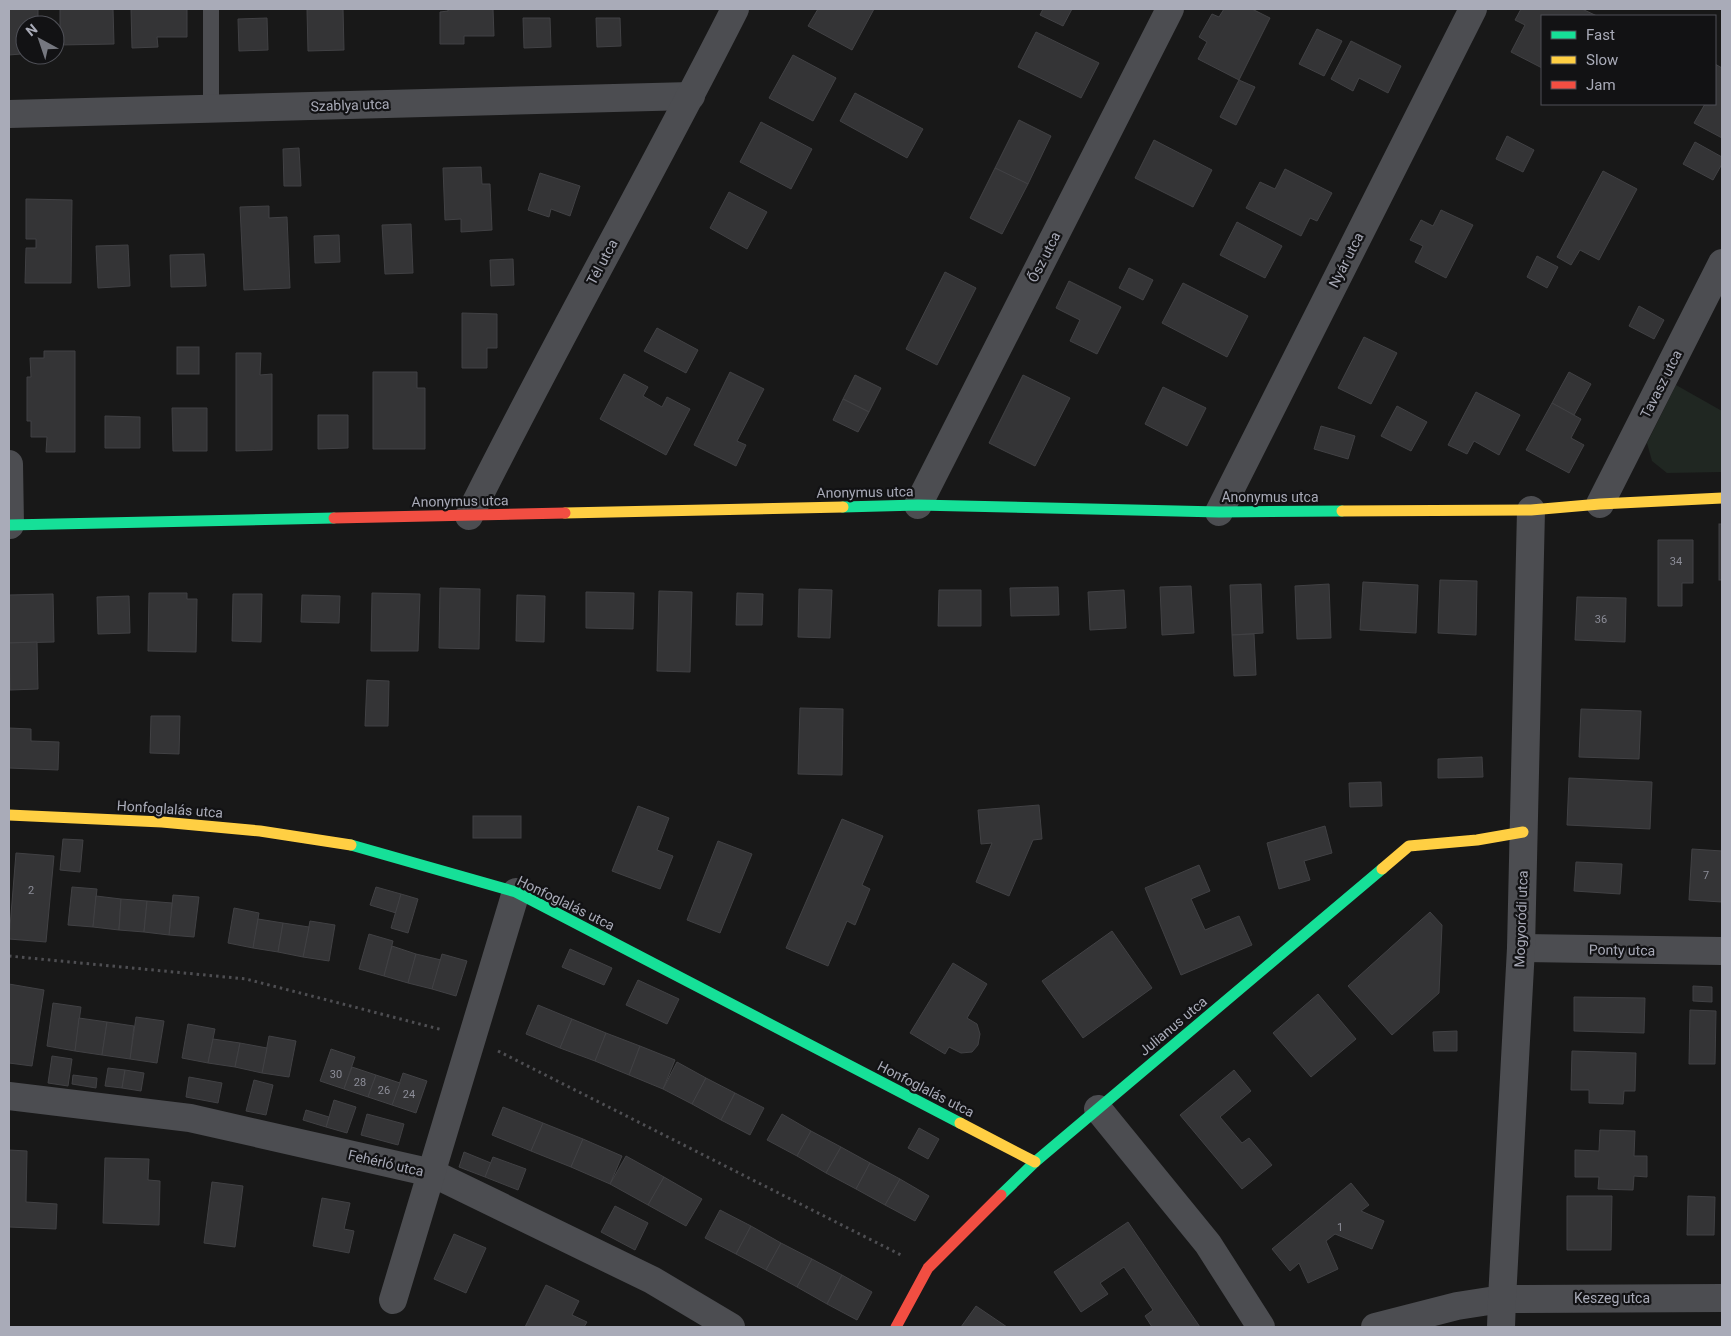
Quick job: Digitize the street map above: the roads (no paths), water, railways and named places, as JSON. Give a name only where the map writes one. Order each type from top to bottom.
[{"type":"street","name":"Tél utca","points":[[469,516],[735,9]]},
{"type":"street","name":"Ősz utca","points":[[918,505],[1170,9]]},
{"type":"street","name":"Nyár utca","points":[[1219,512],[1473,9]]},
{"type":"street","name":"Szablya utca","points":[[9,114],[691,96]]},
{"type":"street","name":"Tavasz utca","points":[[1600,504],[1722,263]]},
{"type":"street","points":[[9,464],[9,525]]},
{"type":"street","name":"Anonymus utca","points":[[9,525],[918,505],[1219,512],[1531,510],[1600,504],[1722,498]]},
{"type":"street","name":"Mogyoródi utca","points":[[1501,1327],[1521,948],[1531,510]]},
{"type":"street","name":"Honfoglalás utca","points":[[9,815],[162,822],[260,831],[346,844],[516,892],[1035,1162]]},
{"type":"street","name":"Julianus utca","points":[[896,1327],[928,1268],[1035,1162],[1409,846],[1477,840],[1523,832]]},
{"type":"street","points":[[393,1300],[516,892]]},
{"type":"street","name":"Ponty utca","points":[[1521,948],[1722,951]]},
{"type":"street","name":"Fehérló utca","points":[[9,1096],[190,1118],[432,1173],[652,1280],[731,1327]]},
{"type":"street","points":[[1098,1109],[1208,1244],[1261,1327]]},
{"type":"street","name":"Keszeg utca","points":[[1375,1327],[1457,1306],[1502,1299],[1722,1298]]},
{"type":"lane","points":[[211,9],[211,109]]}]
